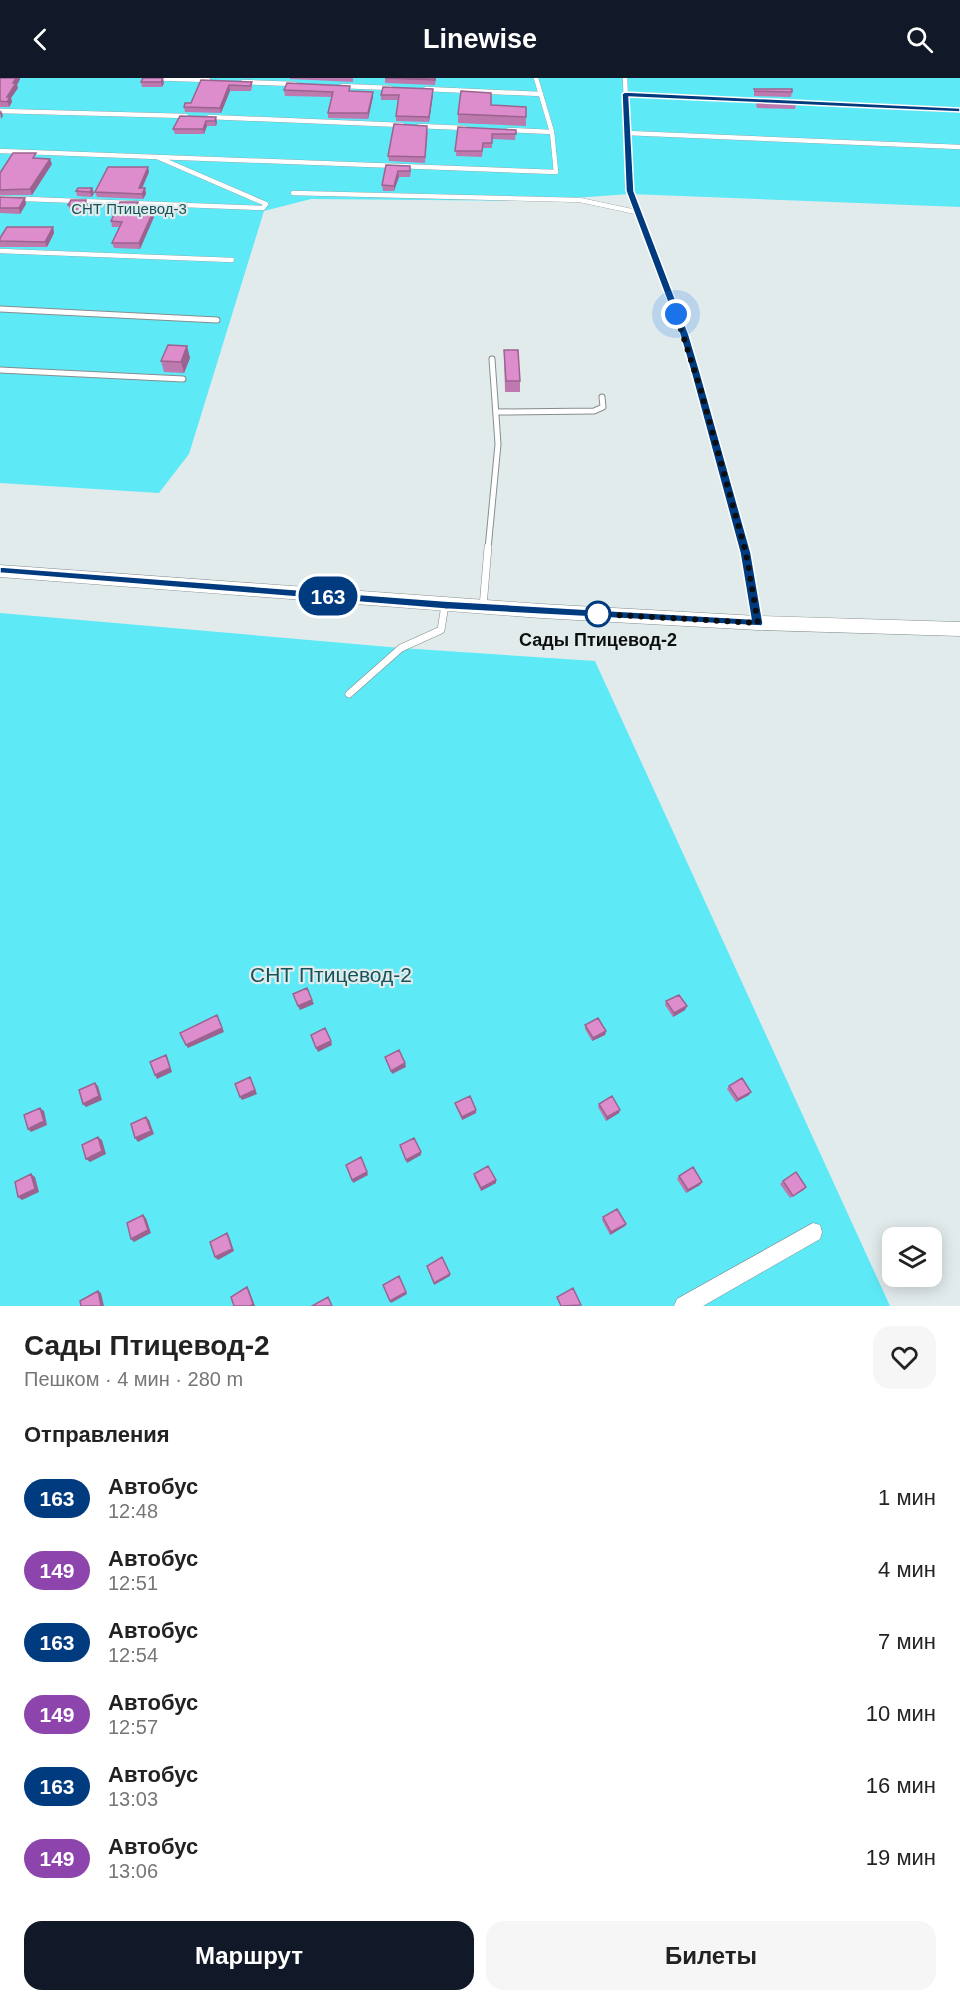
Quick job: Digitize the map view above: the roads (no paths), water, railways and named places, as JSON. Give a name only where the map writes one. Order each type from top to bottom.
[{"type":"main road","points":[[0,571],[541,611],[758,623],[960,629]]},
{"type":"street","points":[[684,1306],[813,1232]]},
{"type":"lane","points":[[147,78],[214,81]]},
{"type":"lane","points":[[0,151],[556,172],[552,132],[536,78]]},
{"type":"lane","points":[[625,78],[630,191],[693,363],[746,553],[758,623]]},
{"type":"lane","points":[[237,81],[307,84]]},
{"type":"lane","points":[[330,85],[401,88]]},
{"type":"lane","points":[[424,89],[541,94]]},
{"type":"lane","points":[[625,94],[767,101]]},
{"type":"lane","points":[[779,102],[960,110]]},
{"type":"lane","points":[[0,111],[469,128]]},
{"type":"lane","points":[[505,130],[552,132]]},
{"type":"lane","points":[[627,133],[960,147]]},
{"type":"lane","points":[[0,198],[263,208],[266,204],[153,156]]},
{"type":"lane","points":[[293,194],[569,199],[606,204],[636,212]]},
{"type":"lane","points":[[0,251],[231,260]]},
{"type":"lane","points":[[0,309],[217,320]]},
{"type":"lane","points":[[483,607],[498,444],[498,412],[492,359]]},
{"type":"lane","points":[[0,370],[183,379]]},
{"type":"lane","points":[[498,412],[594,411],[603,406],[602,397]]},
{"type":"lane","points":[[349,694],[400,648],[441,630],[445,605]]},
{"type":"place","name":"Сады Птицевод-2","points":[[598,614]]},
{"type":"park label","name":"СНТ Птицевод-3","points":[[129,208]]},
{"type":"park label","name":"СНТ Птицевод-2","points":[[331,974]]}]
